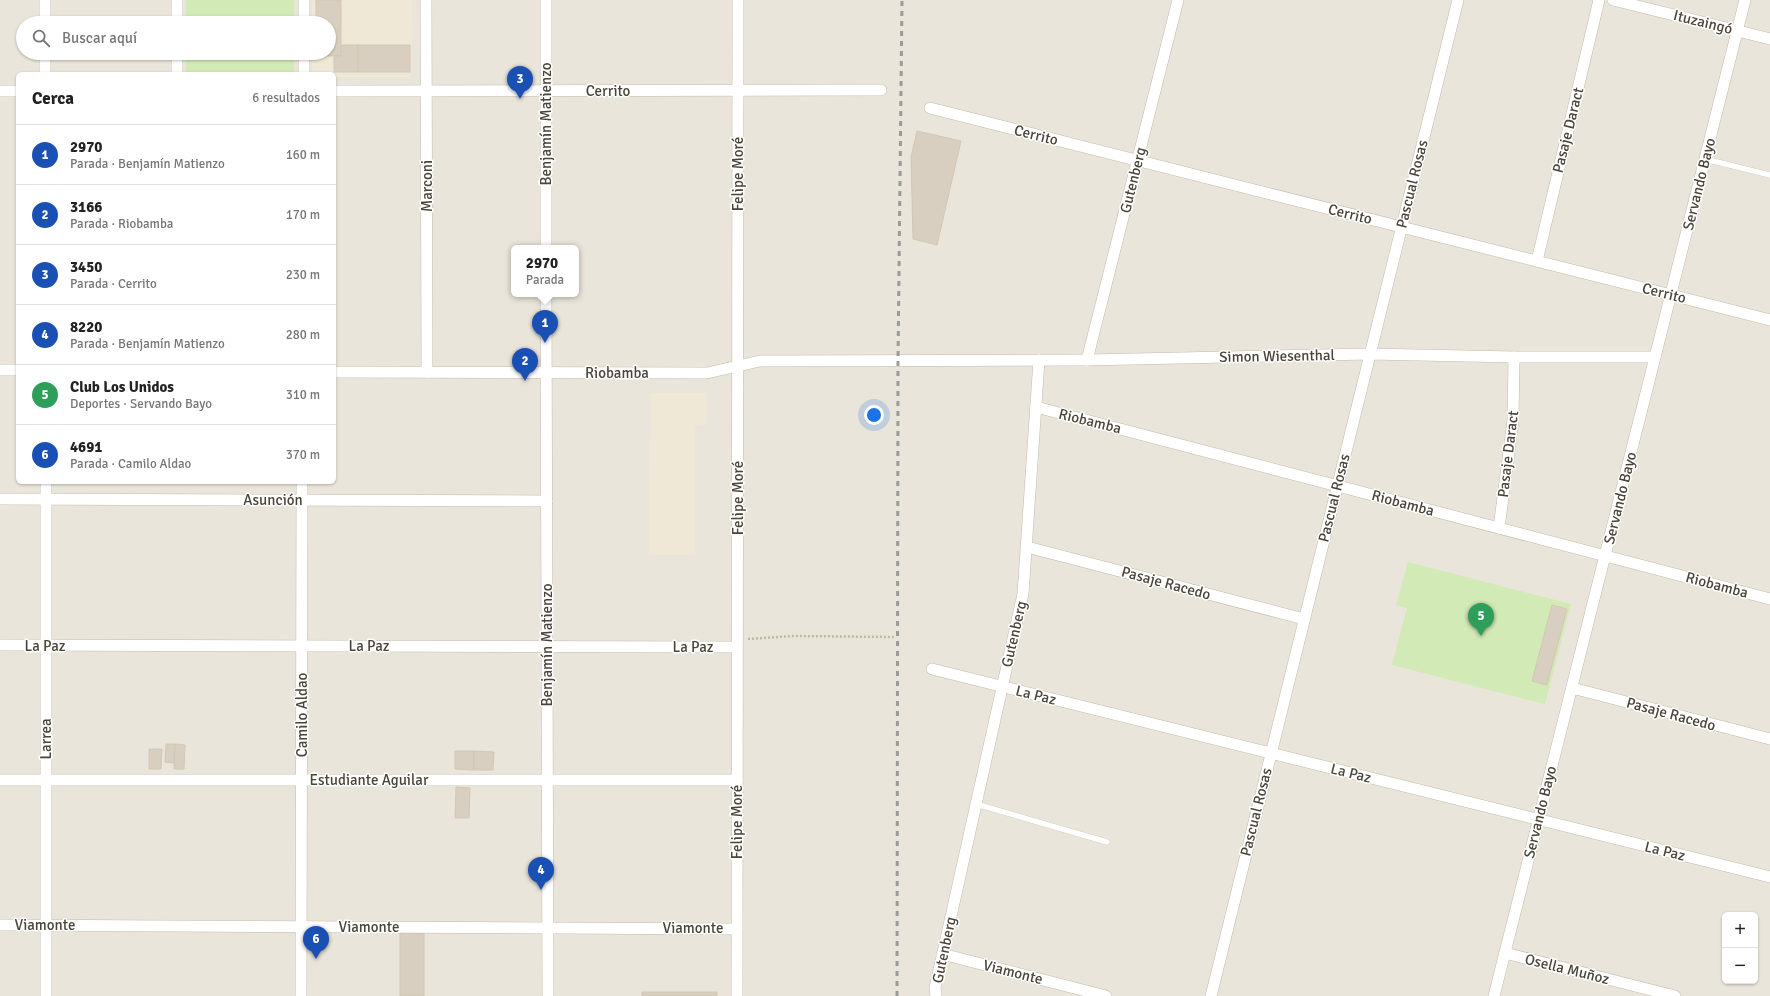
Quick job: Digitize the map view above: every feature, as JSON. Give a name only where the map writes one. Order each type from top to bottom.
[{"type":"street","points":[[45,0],[45,16]]},
{"type":"street","points":[[177,0],[177,16]]},
{"type":"street","points":[[304,0],[304,16]]},
{"type":"street","name":"Marconi","points":[[426,0],[427,372]]},
{"type":"street","name":"Benjamín Matienzo","points":[[546,0],[546,245]]},
{"type":"street","name":"Felipe Moré","points":[[737,996],[738,0]]},
{"type":"street","name":"Gutenberg","points":[[1088,360],[1178,0]]},
{"type":"street","name":"Pascual Rosas","points":[[1211,996],[1458,0]]},
{"type":"street","name":"Pasaje Daract","points":[[1536,261],[1599,0]]},
{"type":"street","name":"Ituzaingó","points":[[1613,0],[1770,39]]},
{"type":"street","name":"Servando Bayo","points":[[1494,996],[1745,0]]},
{"type":"street","points":[[45,60],[45,72]]},
{"type":"street","points":[[177,60],[177,72]]},
{"type":"street","points":[[304,60],[304,72]]},
{"type":"street","name":"Cerrito","points":[[336,90],[881,90]]},
{"type":"street","points":[[0,91],[16,91]]},
{"type":"street","name":"Cerrito","points":[[930,108],[1770,320]]},
{"type":"street","name":"Benjamín Matienzo","points":[[546,297],[548,996]]},
{"type":"street","name":"Simon Wiesenthal","points":[[898,361],[1088,360],[1370,354],[1514,357],[1655,356]]},
{"type":"street","name":"Pasaje Daract","points":[[1499,528],[1513,420],[1514,357]]},
{"type":"street","name":"Gutenberg","points":[[936,996],[935,988],[942,954],[1024,594],[1040,360]]},
{"type":"street","name":"Riobamba","points":[[336,372],[707,373],[760,361],[898,361]]},
{"type":"street","points":[[0,370],[16,370]]},
{"type":"street","name":"Riobamba","points":[[1036,408],[1770,599]]},
{"type":"street","name":"Larrea","points":[[46,484],[46,996]]},
{"type":"street","name":"Camilo Aldao","points":[[301,996],[302,484]]},
{"type":"street","name":"Asunción","points":[[0,499],[547,501]]},
{"type":"street","name":"Pasaje Racedo","points":[[1027,547],[1304,619]]},
{"type":"street","name":"La Paz","points":[[0,645],[547,647],[737,644]]},
{"type":"street","name":"La Paz","points":[[932,669],[1770,877]]},
{"type":"street","name":"Pasaje Racedo","points":[[1572,688],[1770,739]]},
{"type":"street","name":"Estudiante Aguilar","points":[[0,780],[737,780]]},
{"type":"street","name":"Viamonte","points":[[0,925],[737,929]]},
{"type":"street","name":"Osella Muñoz","points":[[1505,953],[1675,996]]},
{"type":"street","name":"Viamonte","points":[[942,954],[1106,996]]},
{"type":"lane","points":[[1705,159],[1770,175]]},
{"type":"lane","points":[[976,804],[1107,842]]},
{"type":"path","points":[[737,644],[793,636],[895,637]]},
{"type":"shaded area","points":[[0,0],[1770,0],[1770,996],[0,996]]},
{"type":"shaded area","points":[[313,0],[412,0],[411,77],[336,77],[336,72],[312,72],[312,60],[336,60],[336,16],[312,16]]},
{"type":"shaded area","points":[[650,393],[707,393],[707,425],[695,426],[695,555],[649,555]]},
{"type":"green space","points":[[186,0],[294,0],[294,16],[186,16]]},
{"type":"green space","points":[[186,60],[294,60],[294,72],[186,72]]},
{"type":"green space","points":[[1408,562],[1571,604],[1545,704],[1392,665],[1407,608],[1396,605]]},
{"type":"building","points":[[316,0],[341,0],[341,56],[336,56],[336,16],[316,16]]},
{"type":"building","points":[[341,45],[358,45],[358,72],[334,72],[334,60],[336,60],[336,56],[341,56]]},
{"type":"building","points":[[358,45],[410,45],[410,72],[358,72]]},
{"type":"building","points":[[917,131],[961,141],[937,245],[913,239],[911,157]]},
{"type":"building","points":[[1552,605],[1567,609],[1547,685],[1532,681]]},
{"type":"building","points":[[166,744],[175,744],[174,763],[165,762]]},
{"type":"building","points":[[175,744],[185,745],[184,769],[174,769]]},
{"type":"building","points":[[149,749],[162,749],[161,769],[149,769]]},
{"type":"building","points":[[455,751],[474,751],[474,770],[455,769]]},
{"type":"building","points":[[474,751],[494,752],[493,770],[474,770]]},
{"type":"building","points":[[456,787],[470,788],[469,818],[455,818]]},
{"type":"building","points":[[400,932],[424,932],[424,996],[400,996]]},
{"type":"building","points":[[642,992],[717,992],[717,996],[642,996]]},
{"type":"railway","points":[[897,996],[898,361],[902,0]]},
{"type":"place","name":"3450","points":[[520,99]]},
{"type":"place","name":"2970","points":[[545,343]]},
{"type":"place","name":"3166","points":[[525,381]]},
{"type":"place","name":"Club Los Unidos","points":[[1481,636]]},
{"type":"place","name":"8220","points":[[541,890]]},
{"type":"place","name":"4691","points":[[316,959]]}]
